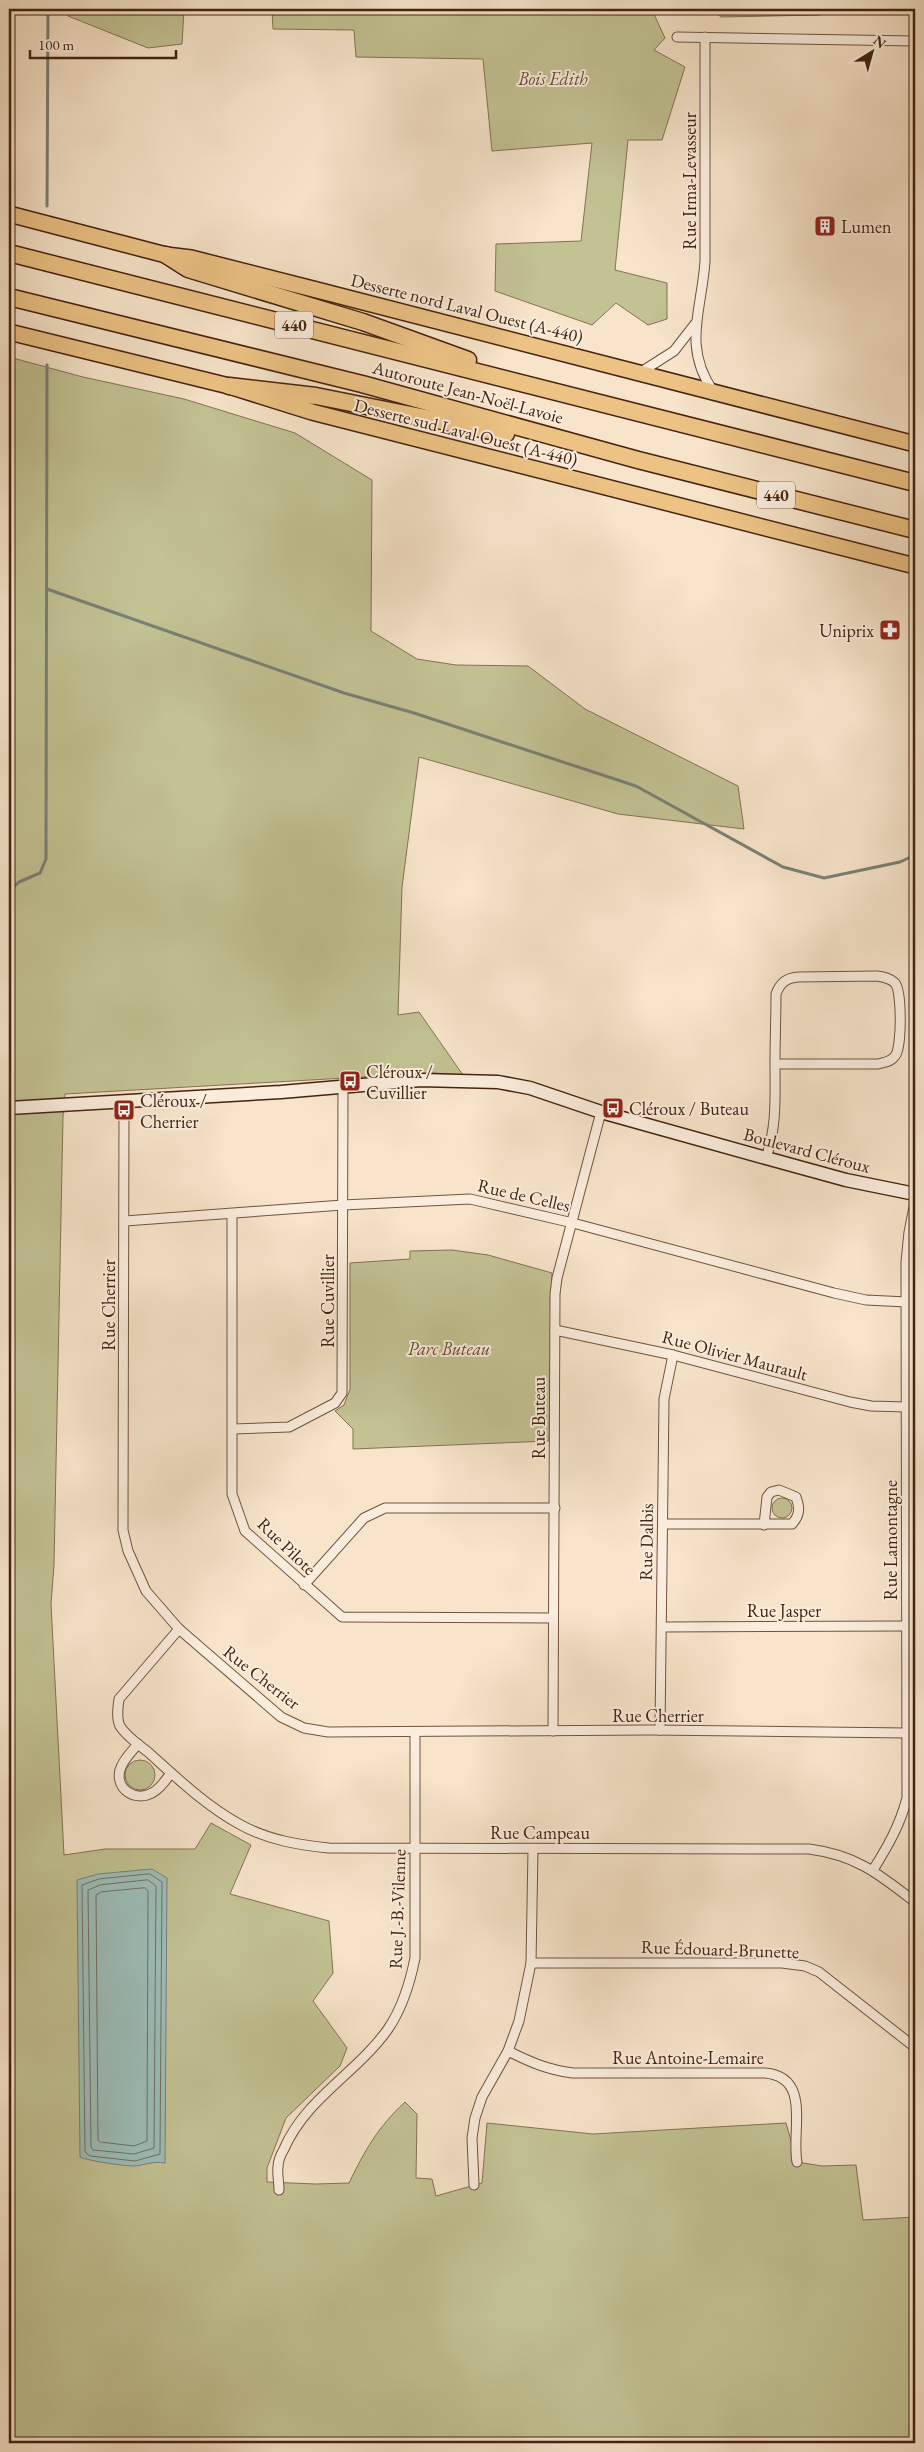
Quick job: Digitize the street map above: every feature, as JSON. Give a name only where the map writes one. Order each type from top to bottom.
[{"type":"highway","name":"Autoroute Jean-Noël-Lavoie","points":[[9,253],[915,483]]},
{"type":"highway","points":[[166,255],[188,269],[363,322],[550,390]]},
{"type":"highway","name":"Autoroute Jean-Noël-Lavoie","points":[[9,297],[362,384],[638,460],[915,530]]},
{"type":"highway","points":[[229,386],[316,396],[638,460]]},
{"type":"main road","name":"Desserte nord Laval Ouest (A-440)","points":[[9,214],[166,255],[218,265],[641,372],[915,444]]},
{"type":"main road","name":"Desserte sud Laval Ouest (A-440)","points":[[9,332],[229,386],[312,412],[915,566]]},
{"type":"street","points":[[677,37],[915,41]]},
{"type":"street","name":"Rue Irma-Levasseur","points":[[705,37],[705,261],[702,294],[695,324],[697,361],[702,374],[713,391]]},
{"type":"street","name":"Rue Irma-Levasseur","points":[[641,372],[674,351],[695,324]]},
{"type":"street","points":[[766,1158],[775,1122],[776,994],[779,987],[788,978],[877,976],[888,978],[896,984],[900,994],[899,1046],[897,1055],[890,1061],[878,1064],[776,1064]]},
{"type":"street","name":"Boulevard Cléroux","points":[[9,1108],[124,1102],[421,1080],[498,1082],[530,1088],[601,1112],[846,1180],[915,1194]]},
{"type":"street","name":"Rue Cuvillier","points":[[233,1429],[289,1427],[340,1399],[343,1385],[343,1087]]},
{"type":"street","name":"Rue Cherrier","points":[[124,1102],[123,1530],[128,1552],[146,1590],[179,1629],[281,1717],[304,1728],[328,1732],[660,1730],[907,1733]]},
{"type":"street","name":"Rue Buteau","points":[[553,1731],[553,1618],[556,1508],[555,1330],[557,1278],[601,1112]]},
{"type":"street","name":"Rue de Celles","points":[[125,1221],[343,1205],[470,1199],[573,1223],[834,1293],[866,1300],[907,1302]]},
{"type":"street","name":"Rue Lamontagne","points":[[874,1870],[892,1840],[907,1798],[907,1302],[908,1242],[915,1202]]},
{"type":"street","name":"Rue Pilote","points":[[232,1214],[232,1494],[245,1531],[304,1585],[342,1616],[352,1618],[553,1618]]},
{"type":"street","name":"Rue Olivier Maurault","points":[[555,1330],[673,1355],[850,1402],[880,1407],[907,1407]]},
{"type":"street","name":"Rue Dalbis","points":[[660,1730],[664,1399],[673,1355]]},
{"type":"street","points":[[663,1524],[764,1525],[792,1524],[798,1517],[800,1507],[796,1496],[779,1490],[770,1492],[767,1497],[764,1525]]},
{"type":"street","points":[[304,1585],[364,1518],[384,1508],[556,1508]]},
{"type":"street","name":"Rue Jasper","points":[[662,1626],[906,1626]]},
{"type":"street","name":"Rue Campeau","points":[[179,1629],[119,1699],[120,1725],[138,1744],[208,1804],[242,1826],[272,1838],[302,1845],[329,1848],[809,1849],[832,1852],[874,1870],[915,1902]]},
{"type":"street","name":"Rue J.-B.-Vilenne","points":[[279,2190],[277,2165],[290,2134],[300,2119],[373,2047],[389,2028],[401,2007],[409,1984],[415,1958],[415,1732]]},
{"type":"street","points":[[138,1744],[120,1768],[119,1779],[123,1788],[130,1794],[146,1796],[154,1792],[171,1773]]},
{"type":"street","points":[[474,2185],[472,2138],[475,2118],[482,2097],[508,2051],[519,2021],[531,1963],[533,1849]]},
{"type":"street","name":"Rue Édouard-Brunette","points":[[531,1963],[782,1963],[805,1966],[819,1972],[912,2045]]},
{"type":"street","name":"Rue Antoine-Lemaire","points":[[508,2051],[533,2064],[554,2070],[573,2072],[765,2073],[778,2075],[795,2092],[797,2103],[797,2162]]},
{"type":"green space","points":[[68,9],[184,9],[182,44],[148,48],[68,16]]},
{"type":"green space","name":"Bois Edith","points":[[272,9],[660,9],[653,12],[665,38],[654,50],[685,67],[662,140],[628,140],[615,270],[667,283],[667,319],[648,325],[616,303],[592,325],[495,291],[496,244],[581,241],[592,143],[492,151],[483,59],[356,57],[354,30],[273,29]]},
{"type":"green space","points":[[711,9],[820,9],[820,15],[721,17]]},
{"type":"green space","points":[[9,357],[83,377],[184,399],[295,433],[372,480],[371,631],[417,659],[456,665],[528,666],[585,709],[738,786],[744,829],[618,814],[419,757],[402,887],[398,1015],[419,1012],[463,1075],[433,1073],[65,1094],[54,1565],[51,1604],[64,1855],[105,1849],[195,1849],[211,1823],[251,1845],[230,1894],[329,1921],[333,1973],[313,2001],[347,2048],[340,2066],[286,2118],[267,2168],[267,2182],[349,2183],[373,2140],[395,2111],[405,2102],[417,2114],[416,2178],[432,2179],[436,2196],[482,2183],[487,2123],[593,2134],[786,2123],[797,2162],[822,2166],[856,2165],[863,2220],[915,2217],[915,2443],[9,2443]]},
{"type":"green space","name":"Parc Buteau","points":[[452,1250],[488,1255],[552,1273],[549,1441],[353,1449],[353,1429],[335,1411],[344,1405],[350,1389],[350,1263],[410,1259],[410,1251]]},
{"type":"green space","points":[[782,1498],[789,1501],[792,1508],[789,1515],[782,1518],[775,1515],[772,1508],[775,1501]]},
{"type":"green space","points":[[140,1760],[146,1761],[154,1769],[154,1781],[146,1789],[140,1790],[134,1789],[126,1781],[125,1775],[126,1769],[134,1761]]},
{"type":"water","points":[[152,1869],[167,1878],[165,2163],[156,2162],[129,2166],[98,2162],[80,2157],[77,1880],[98,1874]]},
{"type":"waterway","points":[[47,206],[48,9]]},
{"type":"waterway","points":[[9,891],[19,882],[40,873],[46,859],[47,365]]},
{"type":"waterway","points":[[47,589],[344,693],[414,713],[636,786],[783,867],[824,878],[900,862],[915,855]]},
{"type":"place","name":"Lumen","points":[[825,226]]},
{"type":"place","name":"Uniprix","points":[[890,630]]},
{"type":"place","name":"Cléroux / Cuvillier","points":[[350,1081]]},
{"type":"place","name":"Cléroux / Buteau","points":[[613,1108]]},
{"type":"place","name":"Cléroux / Cherrier","points":[[124,1110]]}]
